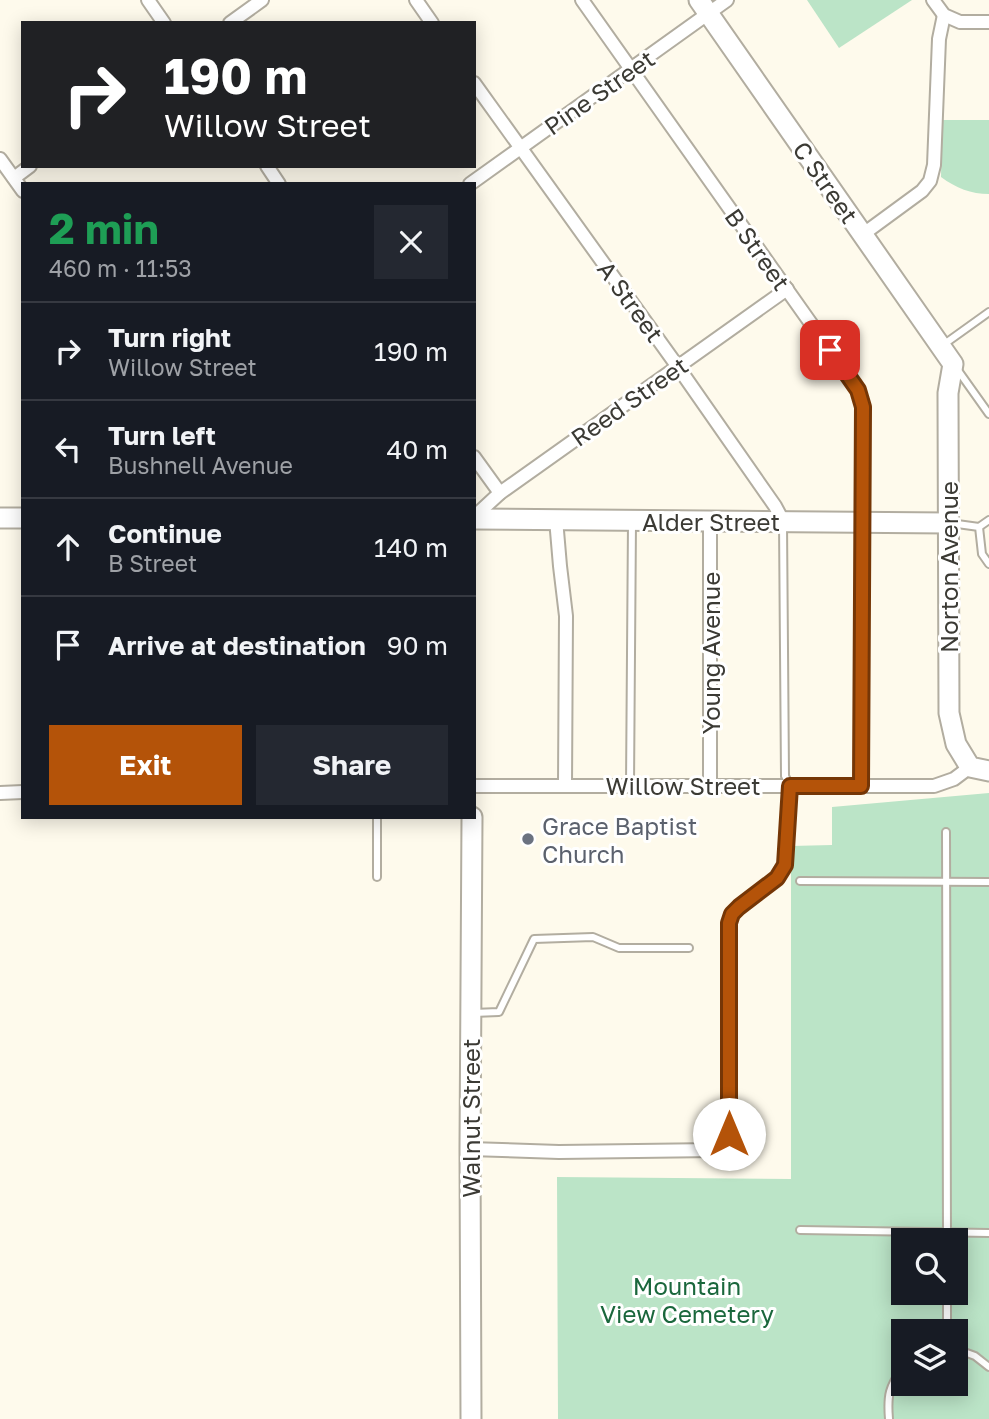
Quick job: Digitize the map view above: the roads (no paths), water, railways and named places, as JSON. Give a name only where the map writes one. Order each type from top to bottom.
[{"type":"street","points":[[148,0],[163,21]]},
{"type":"street","points":[[233,21],[262,0]]},
{"type":"street","points":[[416,0],[431,21]]},
{"type":"street","name":"B Street","points":[[582,0],[858,390],[863,407],[861,786]]},
{"type":"street","name":"Pine Street","points":[[473,182],[631,69],[704,7],[727,0]]},
{"type":"street","points":[[933,0],[944,15],[960,22],[989,22]]},
{"type":"street","name":"C Street","points":[[704,7],[953,364]]},
{"type":"street","points":[[862,235],[922,191],[930,181],[934,166],[939,39],[944,15]]},
{"type":"street","name":"A Street","points":[[476,86],[678,366],[783,521]]},
{"type":"street","points":[[0,159],[21,188]]},
{"type":"street","points":[[14,178],[27,168]]},
{"type":"street","name":"Reed Street","points":[[476,516],[500,493],[787,289]]},
{"type":"street","name":"Norton Avenue","points":[[953,364],[948,393],[949,713],[956,744],[979,769]]},
{"type":"street","points":[[476,460],[500,493]]},
{"type":"street","points":[[0,518],[21,518]]},
{"type":"street","name":"Alder Street","points":[[476,518],[948,523]]},
{"type":"street","points":[[556,519],[566,616],[565,785]]},
{"type":"street","name":"Young Avenue","points":[[710,521],[710,785]]},
{"type":"street","name":"Willow Street","points":[[476,786],[934,786],[979,769]]},
{"type":"street","points":[[470,1149],[559,1153],[715,1150],[725,1145],[729,1134],[729,923],[732,914],[777,878],[785,865],[790,786]]},
{"type":"street","points":[[0,793],[21,792]]},
{"type":"street","name":"Walnut Street","points":[[471,1419],[472,819]]},
{"type":"lane","points":[[941,346],[989,312]]},
{"type":"lane","points":[[953,364],[989,414]]},
{"type":"lane","points":[[630,785],[632,520]]},
{"type":"lane","points":[[948,523],[979,527],[989,520]]},
{"type":"lane","points":[[783,521],[785,776],[790,786]]},
{"type":"lane","points":[[979,527],[982,554],[989,564]]},
{"type":"lane","points":[[377,819],[377,877]]},
{"type":"lane","points":[[946,832],[947,1228]]},
{"type":"lane","points":[[800,881],[989,882]]},
{"type":"lane","points":[[471,1013],[499,1013],[534,939],[593,937],[619,948],[689,948]]},
{"type":"lane","points":[[800,1230],[891,1231]]},
{"type":"lane","points":[[968,1232],[989,1233]]},
{"type":"lane","points":[[968,1353],[989,1367]]},
{"type":"lane","points":[[889,1419],[888,1401],[891,1390]]},
{"type":"place","name":"Grace Baptist Church","points":[[528,839]]},
{"type":"park label","name":"Mountain View Cemetery","points":[[687,1299]]}]
